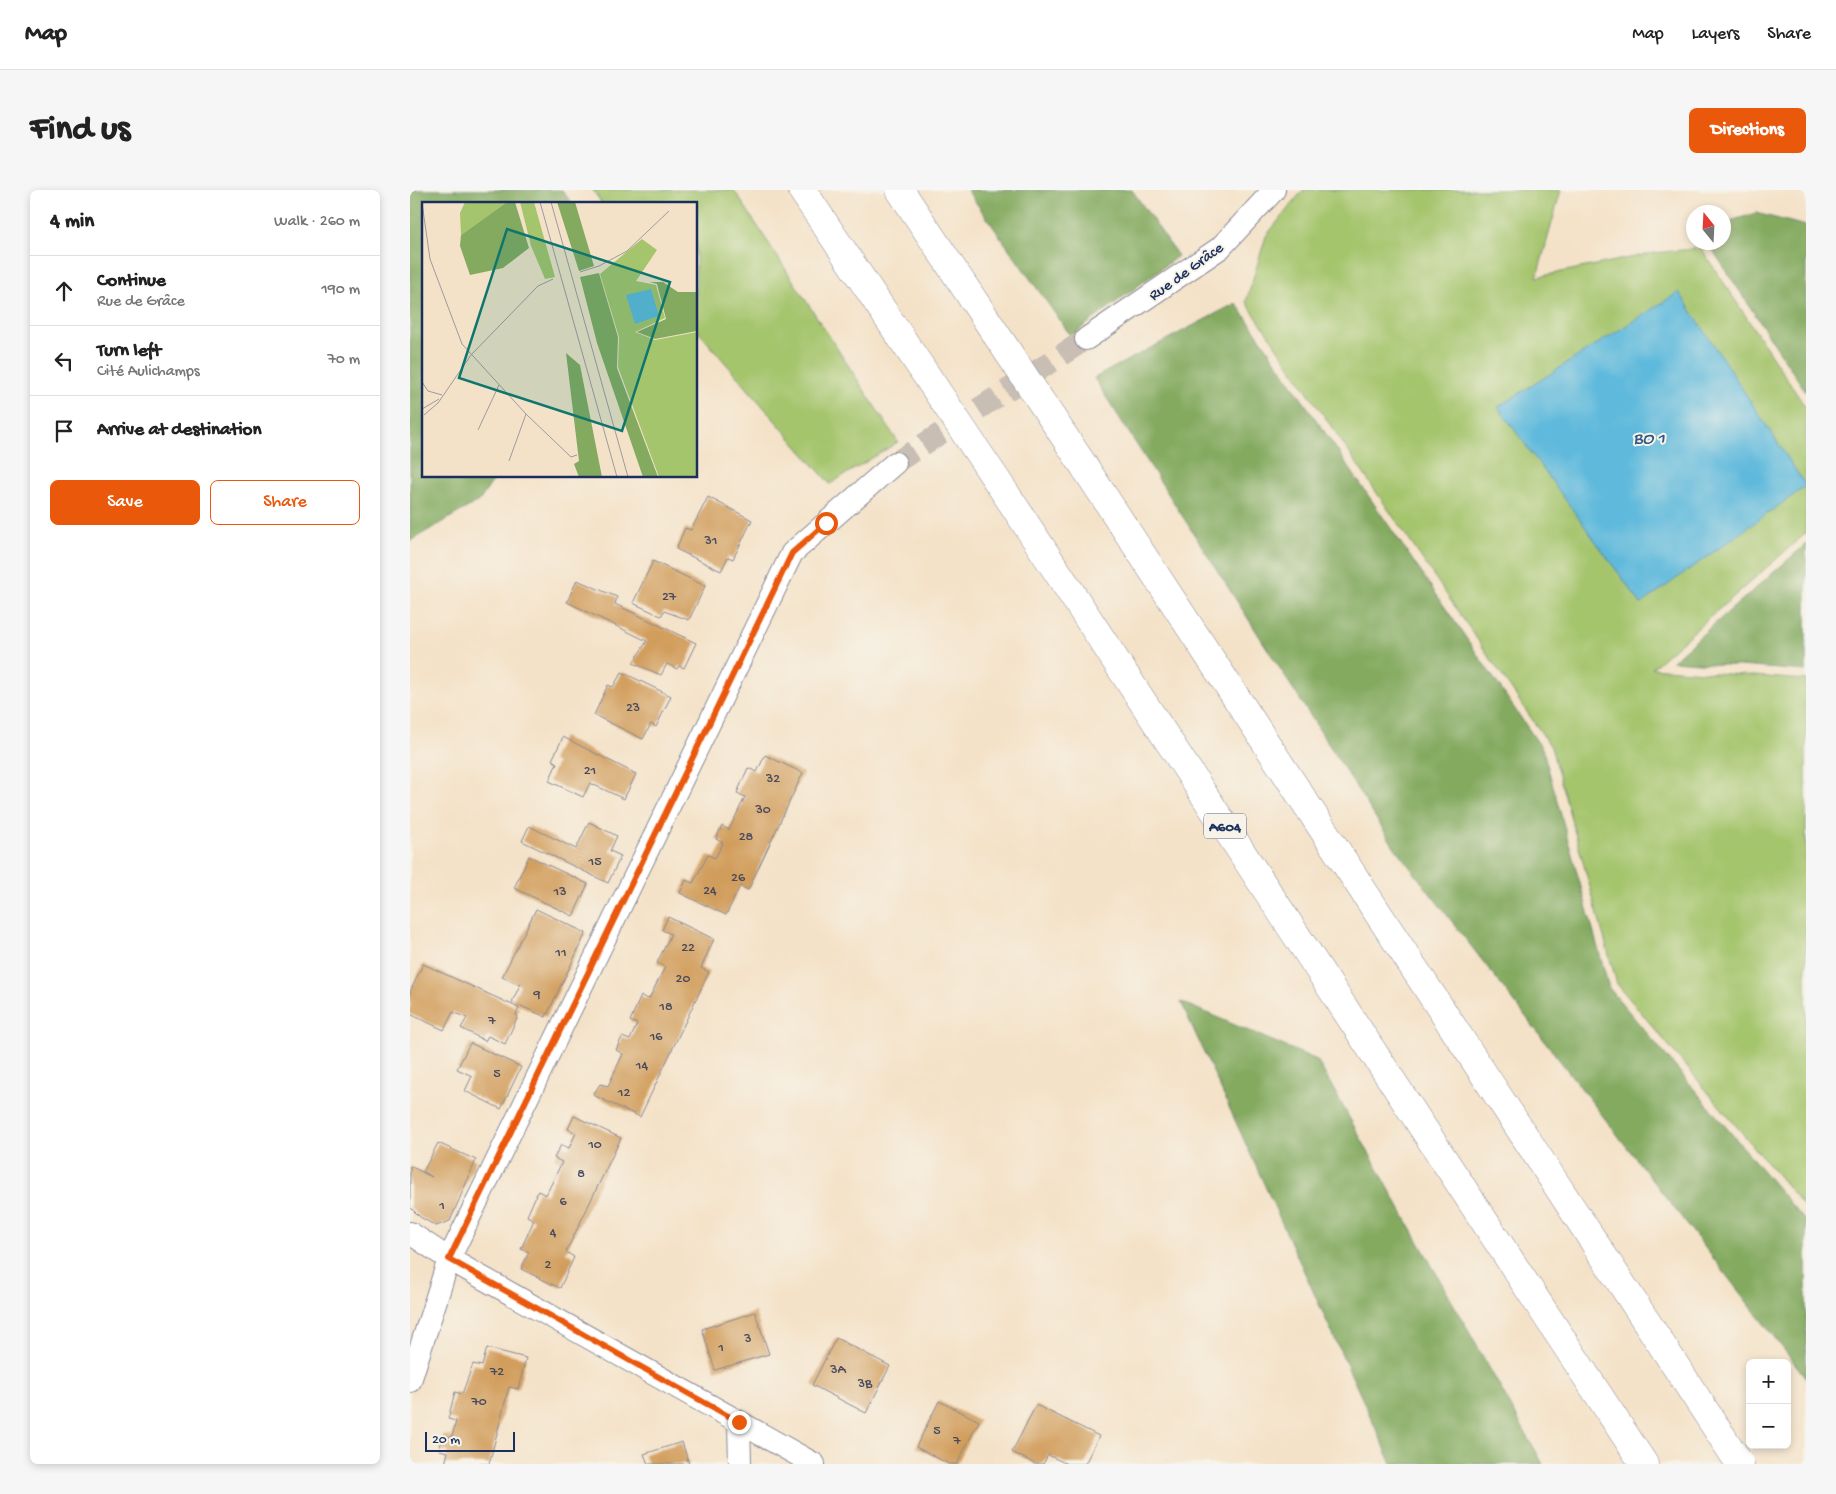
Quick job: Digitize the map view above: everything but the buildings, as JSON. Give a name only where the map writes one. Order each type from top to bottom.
[{"type":"highway","name":"A604","points":[[802,190],[1020,514],[1644,1464]]},
{"type":"highway","points":[[900,190],[1082,463],[1740,1464]]},
{"type":"street","name":"Rue de Grâce","points":[[1086,339],[1220,248],[1274,190]]},
{"type":"street","points":[[410,1381],[449,1259],[792,553],[895,463]]},
{"type":"street","points":[[410,1233],[449,1259],[814,1464]]},
{"type":"street","points":[[739,1422],[740,1464]]},
{"type":"green space","points":[[410,190],[562,190],[571,202],[422,202],[422,478],[495,478],[480,500],[410,541]]},
{"type":"green space","points":[[593,190],[734,190],[898,442],[830,484],[698,331],[698,202],[601,202]]},
{"type":"green space","points":[[967,190],[1132,190],[1178,256],[1071,336]]},
{"type":"green space","points":[[1303,190],[1561,190],[1537,277],[1654,253],[1702,250],[1806,408],[1806,533],[1652,668],[1806,680],[1806,1209],[1617,984],[1551,747],[1246,302],[1266,236]]},
{"type":"green space","points":[[1756,213],[1806,226],[1806,392],[1713,250],[1731,250],[1731,221]]},
{"type":"green space","points":[[1236,303],[1543,750],[1609,988],[1806,1222],[1806,1378],[1395,848],[1094,378]]},
{"type":"green space","points":[[1806,544],[1806,671],[1672,661]]},
{"type":"green space","points":[[1181,1002],[1317,1060],[1543,1464],[1392,1464]]},
{"type":"water","name":"BO 1","points":[[1679,292],[1806,486],[1641,604],[1498,407]]},
{"type":"tunnel","points":[[895,463],[1086,339]]},
{"type":"route","points":[[739,1422],[449,1259],[792,553],[826,523]]}]
